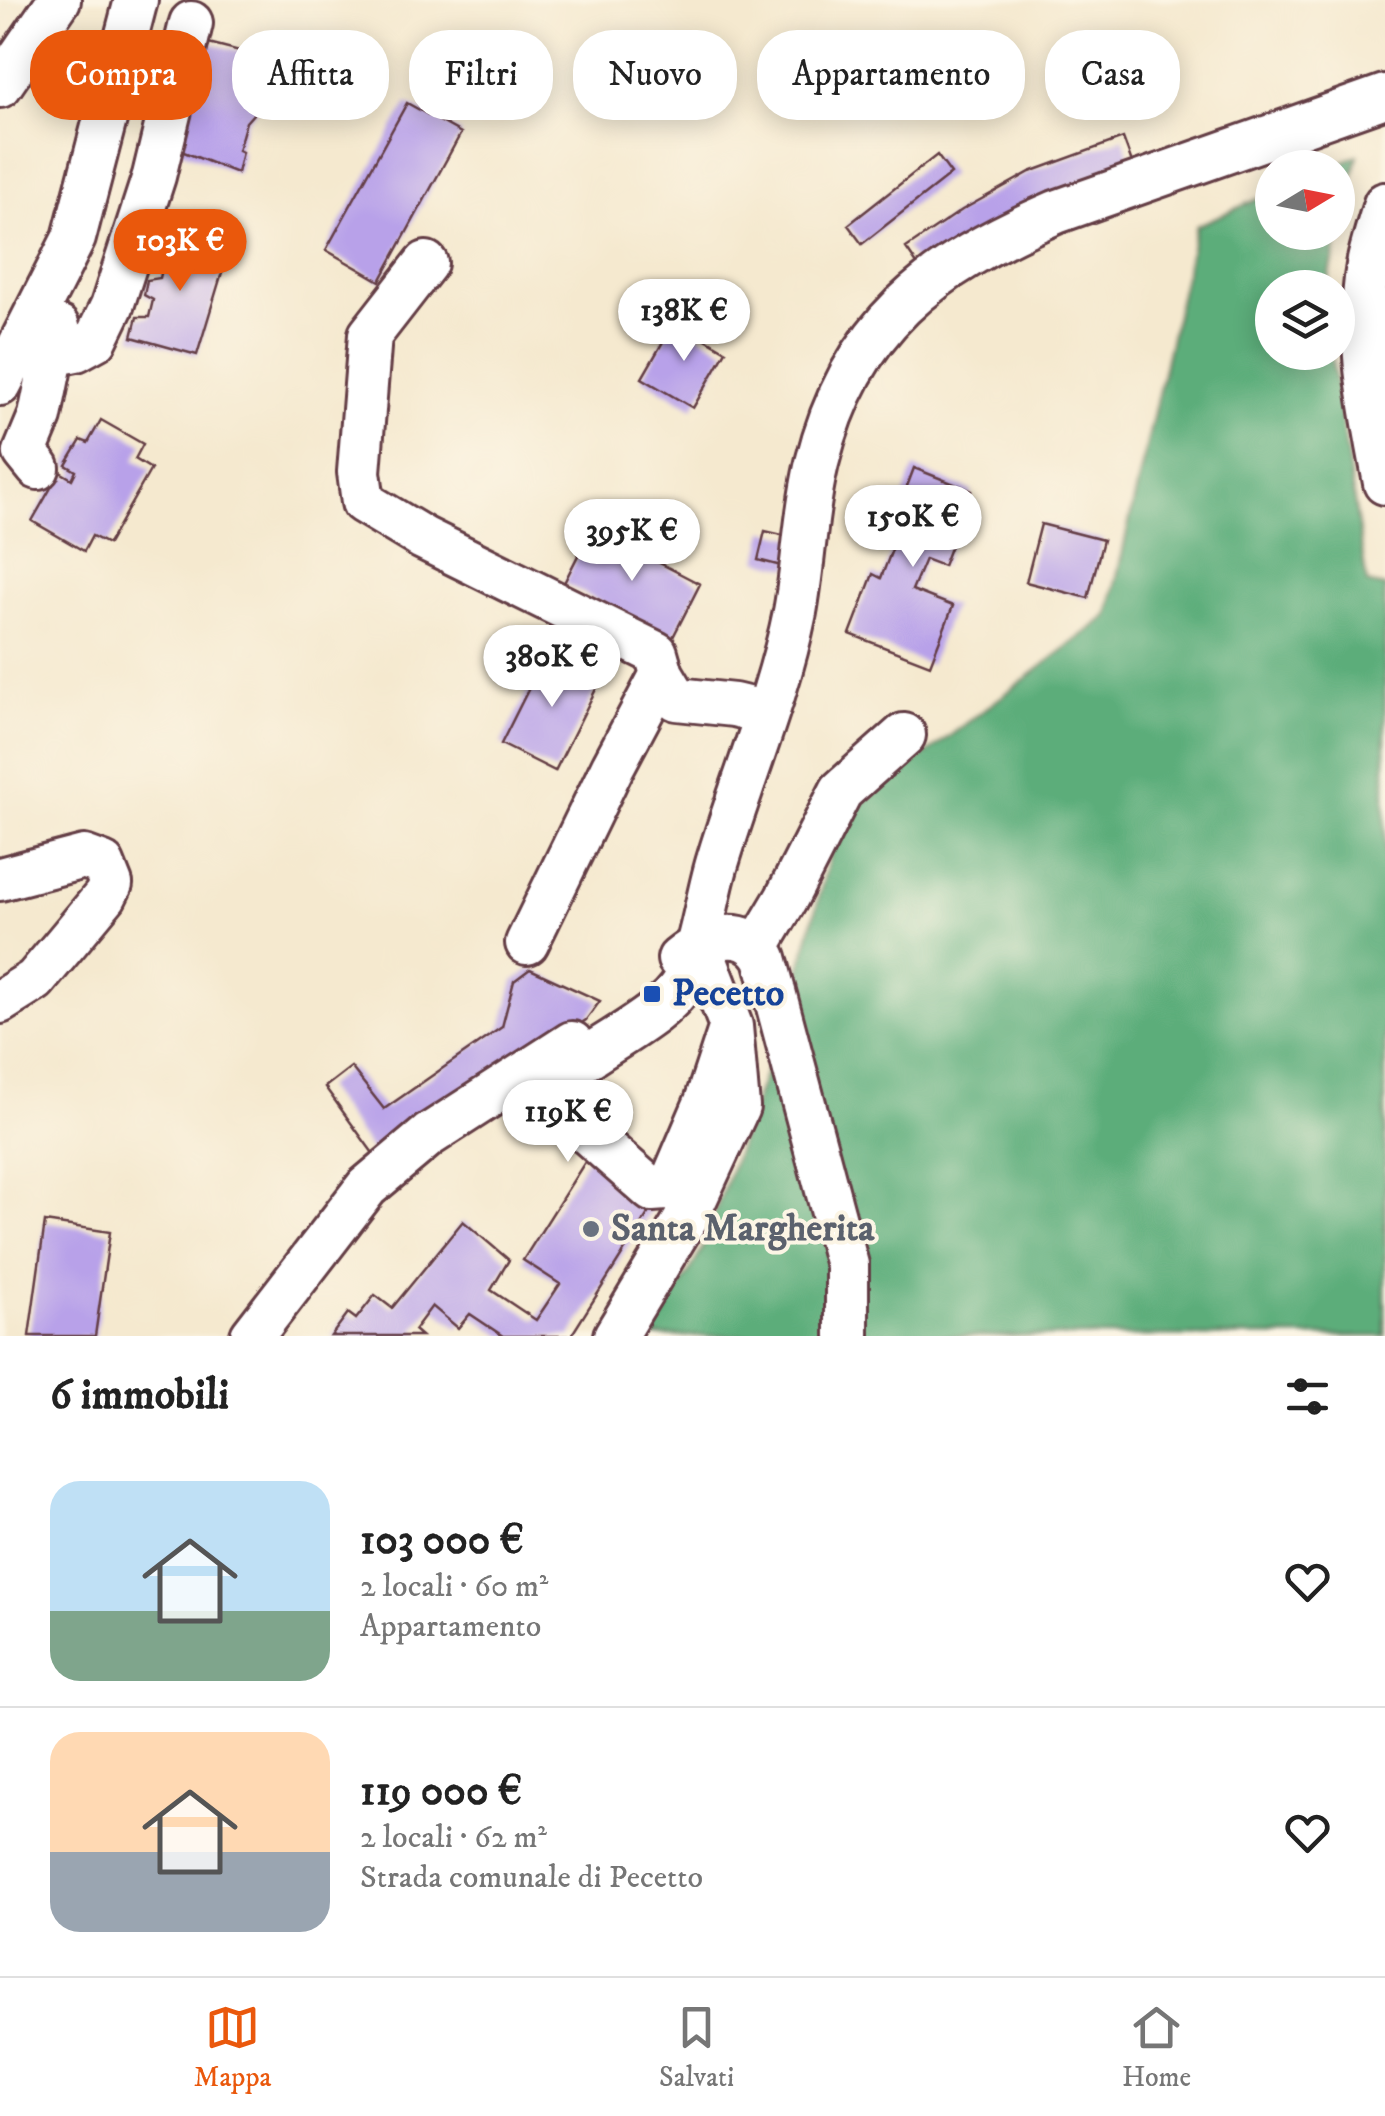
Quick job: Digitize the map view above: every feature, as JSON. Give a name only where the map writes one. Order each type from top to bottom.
[{"type":"street","points":[[0,86],[59,0]]},
{"type":"street","points":[[38,468],[25,452],[40,416],[68,288],[74,238],[136,0]]},
{"type":"street","points":[[52,355],[76,350],[96,339],[112,306],[154,176],[191,23]]},
{"type":"street","points":[[1314,122],[1385,66]]},
{"type":"street","points":[[732,1026],[706,1102],[672,1184],[666,1189],[652,1190],[567,1114],[539,1108],[553,1083],[648,1017],[682,985],[699,943],[709,888],[782,674],[796,609],[816,465],[832,412],[855,362],[885,321],[957,262],[1004,234],[1385,96]]},
{"type":"street","points":[[1385,204],[1368,265],[1362,323],[1369,396],[1385,483]]},
{"type":"street","points":[[0,384],[74,238]]},
{"type":"street","points":[[426,263],[370,334],[359,472],[363,502],[422,538],[656,653],[662,674],[678,700],[734,705],[768,714]]},
{"type":"street","points":[[527,943],[662,674]]},
{"type":"street","points":[[758,946],[786,900],[841,790],[904,735]]},
{"type":"street","points":[[0,880],[84,856],[104,864],[111,884],[35,980],[0,1002]]},
{"type":"street","points":[[252,1336],[367,1187],[428,1136],[599,1025],[699,943],[735,936],[758,946],[765,958],[847,1265],[847,1336]]},
{"type":"street","points":[[615,1336],[688,1215],[738,1107],[732,1026],[699,943]]},
{"type":"green space","points":[[1255,200],[1255,250],[1336,250],[1331,270],[1255,270],[1255,370],[1334,370],[1367,583],[1385,587],[1385,1336],[651,1336],[701,1252],[796,985],[839,820],[1108,616],[1196,226]]},
{"type":"building","points":[[212,44],[232,49],[232,120],[248,120],[238,150],[242,152],[237,173],[171,147],[179,120],[212,120]]},
{"type":"building","points":[[407,103],[409,120],[438,120],[461,133],[380,281],[326,250]]},
{"type":"building","points":[[1123,138],[1133,165],[919,267],[906,248],[962,210],[1030,172]]},
{"type":"building","points":[[937,155],[951,174],[862,244],[848,225]]},
{"type":"building","points":[[154,230],[219,251],[214,267],[223,269],[197,355],[132,337],[137,317],[149,317],[153,300],[144,295],[147,280],[160,278],[164,261],[147,251]]},
{"type":"building","points":[[675,321],[726,351],[693,408],[642,378]]},
{"type":"building","points":[[101,420],[143,444],[135,459],[151,469],[108,544],[92,536],[84,551],[32,521],[60,472],[72,479],[76,471],[66,465],[81,440],[88,443]]},
{"type":"building","points":[[914,468],[972,491],[943,566],[925,559],[912,590],[953,606],[930,665],[850,634],[873,574],[881,578],[893,547],[885,544]]},
{"type":"building","points":[[1041,524],[1103,540],[1088,598],[1026,582]]},
{"type":"building","points":[[592,528],[700,584],[672,639],[564,583]]},
{"type":"building","points":[[765,531],[795,538],[789,568],[758,560]]},
{"type":"building","points":[[548,650],[602,677],[555,771],[501,744]]},
{"type":"building","points":[[530,969],[600,1001],[586,1020],[375,1156],[325,1087],[351,1067],[384,1109],[502,1027],[514,981]]},
{"type":"building","points":[[590,1154],[658,1198],[571,1336],[503,1336],[470,1314],[458,1328],[432,1306],[414,1330],[421,1336],[331,1336],[348,1313],[356,1319],[375,1295],[392,1308],[463,1221],[509,1260],[491,1290],[536,1320],[560,1284],[523,1260]]},
{"type":"building","points":[[45,1222],[110,1232],[95,1336],[29,1336]]},
{"type":"place","name":"Pecetto","points":[[652,994]]},
{"type":"place","name":"Santa Margherita","points":[[591,1229]]}]
